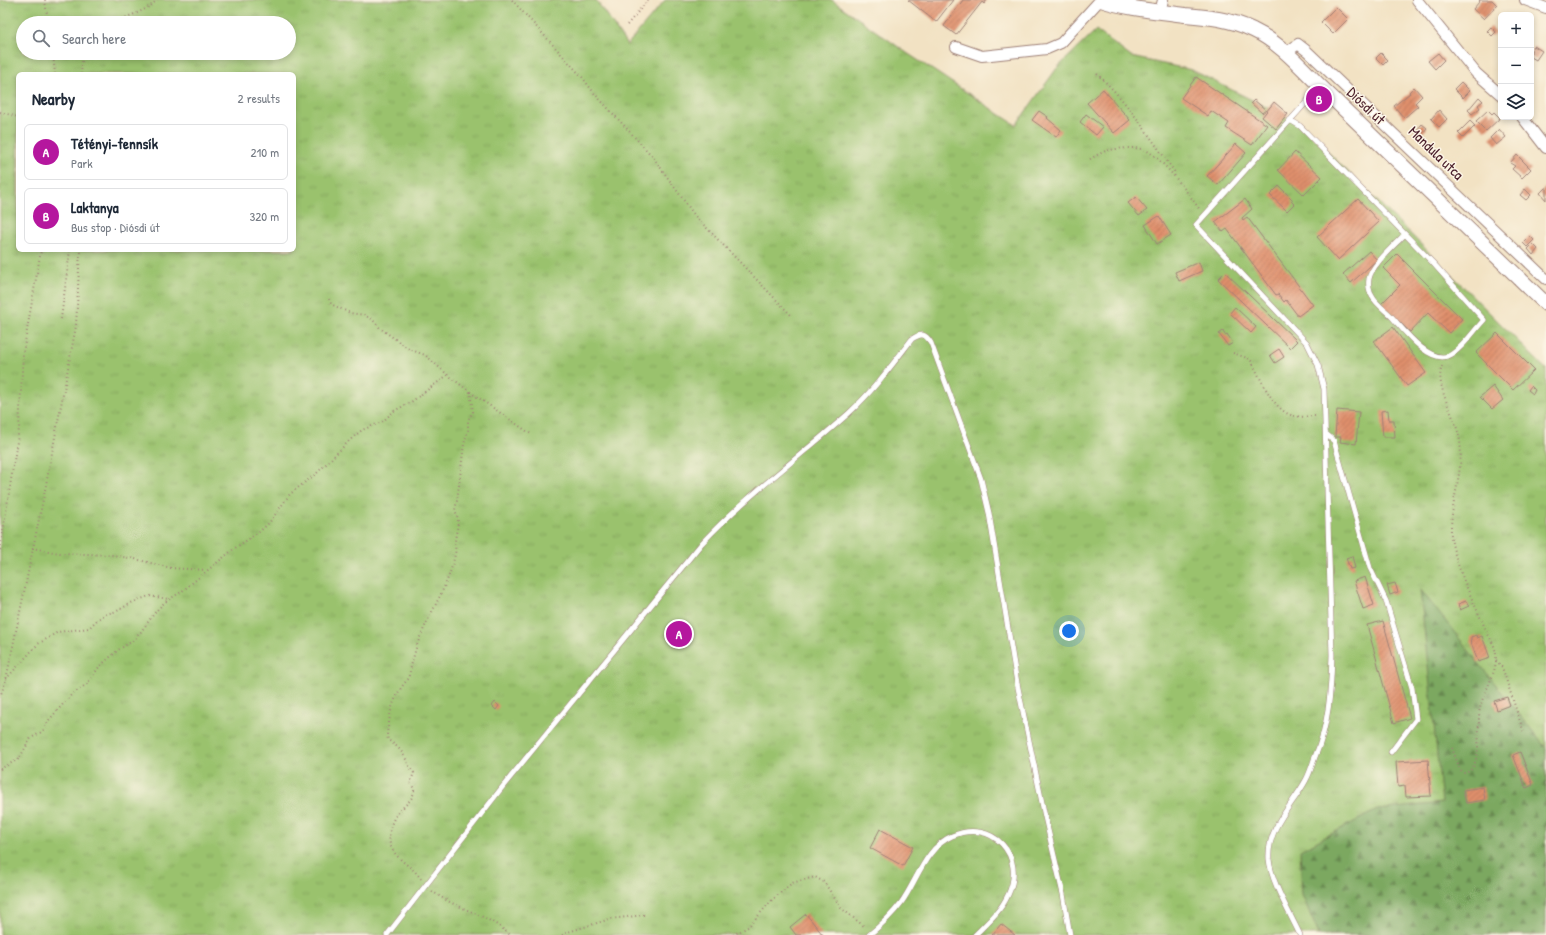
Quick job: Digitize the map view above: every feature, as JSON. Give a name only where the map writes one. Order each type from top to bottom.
[{"type":"main road","name":"Diósdi út","points":[[1101,0],[1134,8],[1161,6],[1235,22],[1254,30],[1286,53],[1546,304]]},
{"type":"street","points":[[956,47],[982,56],[1047,48],[1061,43],[1101,0]]},
{"type":"street","points":[[1417,0],[1476,73],[1498,92]]},
{"type":"street","points":[[1525,0],[1545,8]]},
{"type":"street","name":"Mandula utca","points":[[1286,53],[1298,44],[1307,51],[1546,279]]},
{"type":"street","points":[[1524,120],[1546,148]]},
{"type":"lane","points":[[1300,935],[1274,879],[1269,858],[1271,841],[1276,825],[1306,780],[1316,756],[1326,724],[1331,692],[1332,655],[1324,389],[1318,365],[1307,343],[1196,225],[1320,86]]},
{"type":"lane","points":[[1290,120],[1300,126],[1405,234],[1484,320],[1456,351],[1442,358],[1435,357],[1425,350],[1408,335],[1371,296],[1369,277],[1373,268],[1405,234]]},
{"type":"lane","points":[[386,935],[504,784],[702,543],[727,517],[849,413],[873,388],[912,339],[918,335],[924,334],[928,337],[931,343],[981,479],[995,544],[1016,676],[1045,817],[1063,894],[1070,935]]},
{"type":"lane","points":[[1326,434],[1334,441],[1370,568],[1386,601],[1412,688],[1416,719],[1391,752]]},
{"type":"lane","points":[[870,934],[901,903],[926,859],[939,844],[952,836],[965,832],[978,832],[990,835],[1001,842],[1011,858],[1014,870],[1013,880],[1008,895],[998,911],[975,935]]},
{"type":"path","points":[[45,0],[47,16]]},
{"type":"path","points":[[132,16],[152,6],[157,0]]},
{"type":"path","points":[[512,0],[653,157],[695,216],[791,315]]},
{"type":"path","points":[[627,25],[648,0]]},
{"type":"path","points":[[54,60],[55,72]]},
{"type":"path","points":[[82,72],[83,60]]},
{"type":"path","points":[[1097,74],[1132,111],[1174,171],[1175,179]]},
{"type":"path","points":[[0,112],[16,116]]},
{"type":"path","points":[[1090,159],[1108,150],[1136,148],[1148,152],[1162,163],[1204,216]]},
{"type":"path","points":[[0,550],[19,429],[23,354],[41,252]]},
{"type":"path","points":[[61,319],[70,252]]},
{"type":"path","points":[[0,697],[6,680],[45,490],[76,326],[80,252]]},
{"type":"path","points":[[329,299],[331,304],[350,314],[357,314],[372,319],[380,328],[409,349],[425,355],[470,392],[531,434]]},
{"type":"path","points":[[1233,353],[1250,359],[1273,400],[1280,409],[1292,416],[1325,416]]},
{"type":"path","points":[[1448,356],[1441,367],[1440,379],[1447,401],[1457,424],[1461,450],[1451,535],[1457,563],[1494,645],[1496,660],[1480,707],[1476,760],[1472,769],[1467,773],[1464,774],[1460,769],[1452,748]]},
{"type":"path","points":[[0,769],[19,758],[31,738],[43,731],[49,720],[71,695],[87,684],[99,667],[118,650],[134,640],[156,610],[269,522],[290,494],[317,472],[362,430],[382,422],[394,410],[411,402],[448,375]]},
{"type":"path","points":[[470,392],[473,412],[468,420],[468,430],[464,444],[455,510],[458,516],[459,524],[455,542],[456,552],[442,592],[421,634],[408,679],[403,684],[394,700],[387,729],[388,740],[401,750],[406,758],[408,767],[414,773],[410,783],[414,789],[413,793],[408,803],[396,814],[390,831],[390,844],[398,857],[420,876],[425,885],[444,900],[476,912],[500,926],[510,935]]},
{"type":"path","points":[[32,548],[59,553],[112,555],[171,568],[207,570]]},
{"type":"path","points":[[6,680],[38,644],[58,632],[89,628],[98,619],[106,614],[117,612],[132,603],[149,596],[169,599]]},
{"type":"path","points":[[1496,660],[1502,667],[1524,733]]},
{"type":"path","points":[[733,935],[748,927],[772,900],[792,883],[815,877],[824,882],[841,908],[870,934]]},
{"type":"path","points":[[562,935],[610,919],[644,915]]},
{"type":"green space","points":[[0,0],[596,0],[627,45],[665,0],[832,0],[907,53],[1016,125],[1057,68],[1096,30],[1131,57],[1192,70],[1300,124],[1546,369],[1546,843],[1472,935],[0,935]]},
{"type":"green space","points":[[1420,589],[1546,748],[1546,935],[1319,935],[1302,895],[1300,850],[1377,810],[1442,803]]},
{"type":"building","points":[[908,0],[953,0],[936,22]]},
{"type":"building","points":[[963,0],[987,0],[984,4],[982,2],[956,35],[944,26]]},
{"type":"building","points":[[1479,0],[1492,0],[1497,5],[1484,19],[1473,9],[1480,1]]},
{"type":"building","points":[[1336,7],[1348,19],[1333,34],[1321,22]]},
{"type":"building","points":[[1491,27],[1496,32],[1492,36],[1487,31]]},
{"type":"building","points":[[1534,46],[1542,51],[1536,60],[1534,59]]},
{"type":"building","points":[[1381,53],[1388,60],[1383,65],[1376,58]]},
{"type":"building","points":[[1438,53],[1444,60],[1435,69],[1428,61]]},
{"type":"building","points":[[1196,77],[1267,125],[1252,145],[1226,128],[1229,123],[1211,111],[1208,116],[1181,98]]},
{"type":"building","points":[[1461,82],[1470,91],[1463,98],[1454,89]]},
{"type":"building","points":[[1414,87],[1422,96],[1415,103],[1418,106],[1404,118],[1394,106],[1410,93],[1409,92]]},
{"type":"building","points":[[1103,89],[1130,120],[1114,133],[1087,103]]},
{"type":"building","points":[[1479,97],[1483,101],[1478,105],[1480,108],[1472,114],[1468,110]]},
{"type":"building","points":[[1254,100],[1266,110],[1262,113],[1251,103]]},
{"type":"building","points":[[1274,102],[1288,114],[1276,129],[1262,117]]},
{"type":"building","points":[[1439,110],[1447,119],[1439,127],[1431,119]]},
{"type":"building","points":[[1488,110],[1492,114],[1494,112],[1498,116],[1498,120],[1486,131],[1476,121]]},
{"type":"building","points":[[1039,111],[1048,117],[1047,118],[1061,130],[1056,137],[1032,120]]},
{"type":"building","points":[[1086,114],[1103,127],[1096,135],[1080,122]]},
{"type":"building","points":[[1470,121],[1475,126],[1463,138],[1458,133]]},
{"type":"building","points":[[1422,124],[1427,128],[1420,136],[1415,132]]},
{"type":"building","points":[[1499,129],[1506,137],[1496,145],[1490,138]]},
{"type":"building","points":[[1236,144],[1246,153],[1218,185],[1207,176]]},
{"type":"building","points":[[1295,152],[1322,177],[1304,195],[1278,170]]},
{"type":"building","points":[[1517,155],[1531,169],[1522,178],[1512,169],[1515,166],[1510,163]]},
{"type":"building","points":[[1279,186],[1293,200],[1291,201],[1294,204],[1287,211],[1270,195]]},
{"type":"building","points":[[1546,187],[1546,200],[1540,193]]},
{"type":"building","points":[[1525,189],[1531,195],[1526,200],[1520,195]]},
{"type":"building","points":[[1136,197],[1147,210],[1139,216],[1128,203]]},
{"type":"building","points":[[1245,199],[1252,209],[1242,218],[1243,220],[1247,217],[1313,305],[1298,316],[1286,300],[1284,302],[1278,294],[1276,295],[1227,229],[1223,232],[1215,222]]},
{"type":"building","points":[[1358,199],[1379,222],[1338,260],[1317,237]]},
{"type":"building","points":[[1159,216],[1171,235],[1157,244],[1145,225]]},
{"type":"building","points":[[1530,236],[1534,240],[1527,247],[1523,243]]},
{"type":"building","points":[[1533,244],[1538,249],[1533,255],[1528,249]]},
{"type":"building","points":[[1369,251],[1377,260],[1351,283],[1343,274]]},
{"type":"building","points":[[1397,254],[1462,319],[1449,333],[1428,313],[1410,332],[1381,304],[1400,285],[1383,268]]},
{"type":"building","points":[[1199,262],[1202,271],[1179,281],[1175,272]]},
{"type":"building","points":[[1225,272],[1297,341],[1290,348],[1218,279]]},
{"type":"building","points":[[1235,307],[1256,327],[1251,333],[1230,313]]},
{"type":"building","points":[[1393,327],[1426,373],[1407,386],[1374,341]]},
{"type":"building","points":[[1223,331],[1233,343],[1228,346],[1219,334]]},
{"type":"building","points":[[1497,333],[1534,370],[1513,390],[1476,353]]},
{"type":"building","points":[[1279,349],[1284,357],[1275,363],[1270,355]]},
{"type":"building","points":[[1493,386],[1503,400],[1492,409],[1480,397]]},
{"type":"building","points":[[1531,386],[1535,390],[1533,394],[1528,390]]},
{"type":"building","points":[[1337,410],[1359,412],[1356,444],[1340,442],[1341,437],[1335,437]]},
{"type":"building","points":[[1388,410],[1389,420],[1394,420],[1395,437],[1383,437],[1381,411]]},
{"type":"building","points":[[1352,556],[1355,568],[1350,569],[1346,558]]},
{"type":"building","points":[[1365,577],[1374,605],[1363,609],[1354,581]]},
{"type":"building","points":[[1395,583],[1398,592],[1390,595],[1387,585]]},
{"type":"building","points":[[1466,601],[1469,606],[1460,610],[1458,604]]},
{"type":"building","points":[[1383,621],[1410,718],[1394,723],[1367,625]]},
{"type":"building","points":[[1476,635],[1477,638],[1482,636],[1490,658],[1478,662],[1470,640],[1471,637]]},
{"type":"building","points":[[1507,697],[1510,705],[1497,710],[1494,701]]},
{"type":"building","points":[[495,702],[499,706],[496,710],[492,706]]},
{"type":"building","points":[[1520,752],[1533,785],[1526,788],[1513,755]]},
{"type":"building","points":[[1428,760],[1431,796],[1406,797],[1405,786],[1398,787],[1396,762]]},
{"type":"building","points":[[1483,787],[1485,800],[1466,803],[1463,790]]},
{"type":"building","points":[[880,829],[913,847],[903,866],[870,848]]},
{"type":"building","points":[[806,914],[823,935],[796,935],[790,927]]},
{"type":"building","points":[[1001,924],[1015,935],[992,935]]},
{"type":"place","name":"Laktanya","points":[[1319,99]]},
{"type":"place","name":"Tétényi-fennsík","points":[[679,634]]}]
